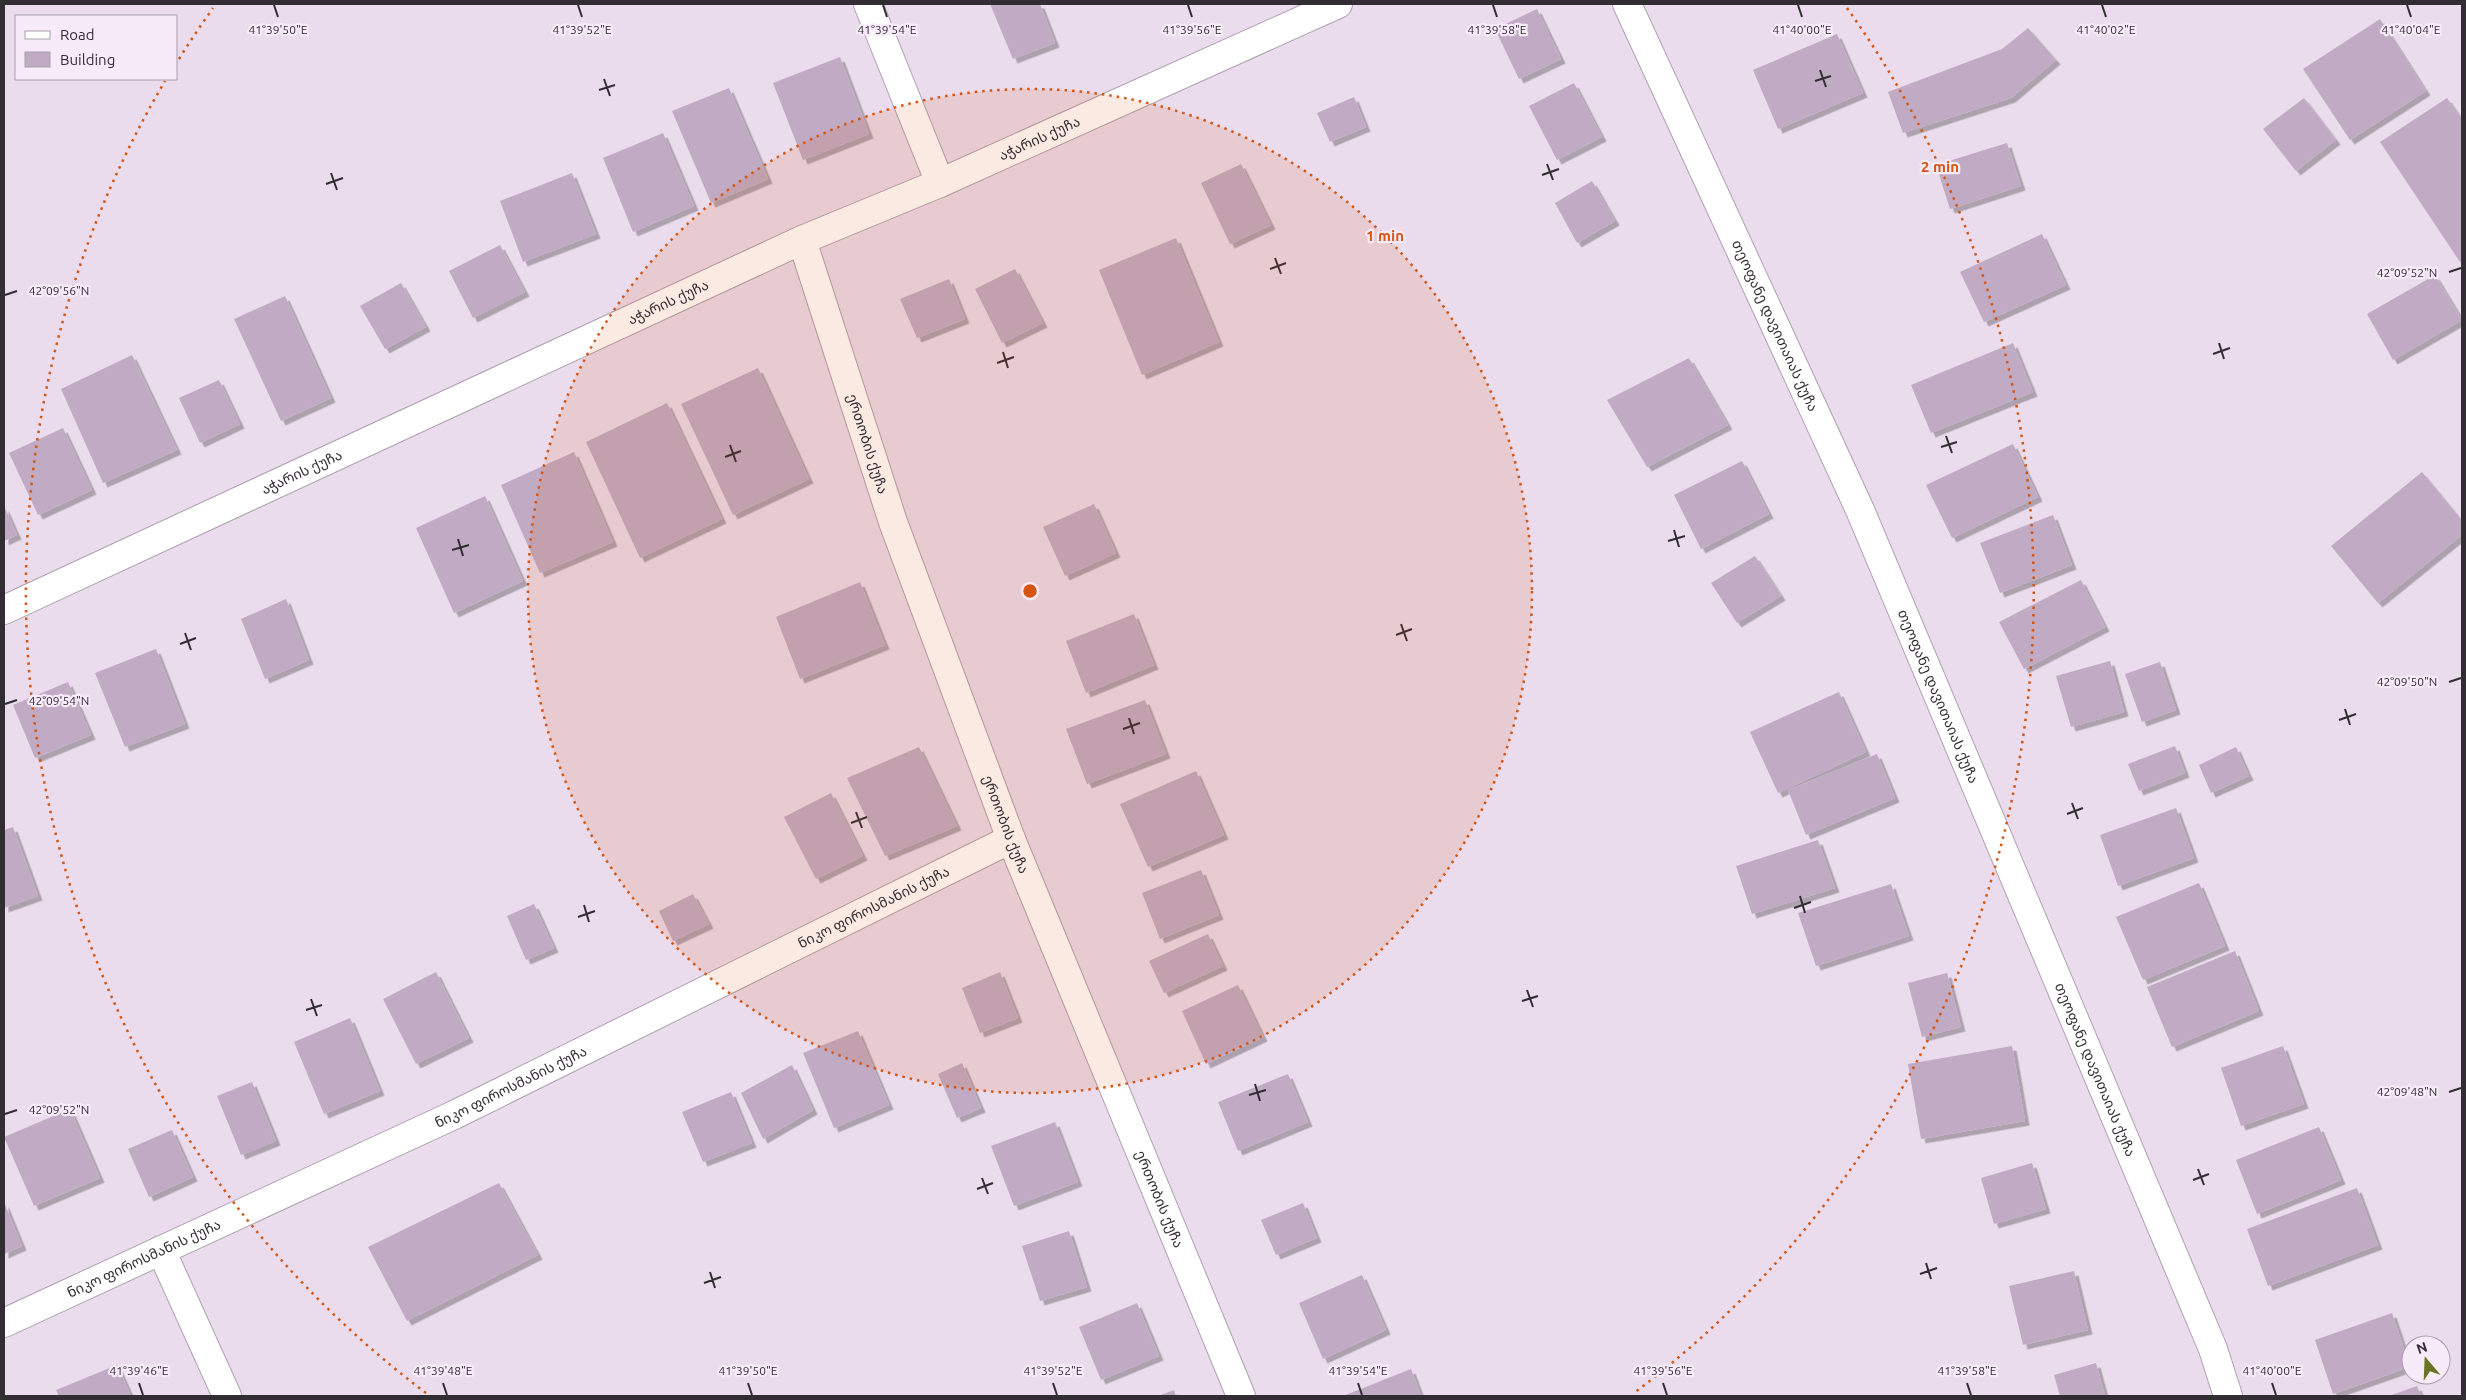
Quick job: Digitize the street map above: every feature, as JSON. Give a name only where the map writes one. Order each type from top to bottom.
[{"type":"street","points":[[868,4],[940,183]]},
{"type":"street","name":"აჭარის ქუჩა","points":[[4,610],[802,240],[940,183],[1338,4]]},
{"type":"street","name":"თეოფანე დავითაიას ქუჩა","points":[[1627,4],[1860,510],[2213,1349],[2228,1396]]},
{"type":"street","name":"ერთობის ქუჩა","points":[[802,240],[893,522],[1011,839],[1241,1396]]},
{"type":"street","name":"ნიკო ფიროსმანის ქუჩა","points":[[4,1323],[454,1115],[1011,839]]},
{"type":"street","points":[[162,1250],[227,1396]]},
{"type":"building","points":[[990,4],[1040,4],[1055,43],[1013,59]]},
{"type":"building","points":[[1537,9],[1561,59],[1519,79],[1495,29]]},
{"type":"building","points":[[2380,19],[2426,91],[2350,140],[2303,69]]},
{"type":"building","points":[[2028,28],[2056,60],[2011,98],[1903,133],[1888,92],[2002,49]]},
{"type":"building","points":[[1837,34],[1863,93],[1778,129],[1753,70]]},
{"type":"building","points":[[840,57],[869,134],[803,160],[773,83]]},
{"type":"building","points":[[1574,83],[1602,137],[1557,160],[1529,106]]},
{"type":"building","points":[[729,88],[768,179],[711,203],[672,111]]},
{"type":"building","points":[[1354,97],[1366,127],[1330,142],[1317,113]]},
{"type":"building","points":[[2304,98],[2336,140],[2296,171],[2263,129]]},
{"type":"building","points":[[2447,98],[2462,120],[2462,261],[2460,262],[2380,142]]},
{"type":"building","points":[[663,133],[694,206],[633,232],[603,158]]},
{"type":"building","points":[[2007,143],[2021,186],[1950,209],[1936,165]]},
{"type":"building","points":[[1241,164],[1271,225],[1230,244],[1201,183]]},
{"type":"building","points":[[572,173],[596,234],[523,262],[500,201]]},
{"type":"building","points":[[1592,181],[1615,221],[1577,243],[1555,203]]},
{"type":"building","points":[[2042,234],[2066,285],[1984,322],[1960,272]]},
{"type":"building","points":[[1176,238],[1219,342],[1142,375],[1099,270]]},
{"type":"building","points":[[500,245],[525,292],[473,318],[449,271]]},
{"type":"building","points":[[1015,269],[1043,323],[1002,343],[975,289]]},
{"type":"building","points":[[2435,275],[2462,320],[2393,360],[2367,314]]},
{"type":"building","points":[[949,279],[965,319],[917,338],[900,299]]},
{"type":"building","points":[[401,283],[426,327],[385,349],[360,306]]},
{"type":"building","points":[[285,296],[331,398],[281,421],[234,319]]},
{"type":"building","points":[[2013,343],[2033,392],[1931,433],[1911,385]]},
{"type":"building","points":[[132,355],[177,450],[103,483],[61,389]]},
{"type":"building","points":[[1689,358],[1728,425],[1647,467],[1607,400]]},
{"type":"building","points":[[758,368],[809,479],[733,515],[681,404]]},
{"type":"building","points":[[219,380],[240,424],[200,443],[179,398]]},
{"type":"building","points":[[667,403],[722,519],[640,558],[586,442]]},
{"type":"building","points":[[63,428],[92,490],[38,515],[9,453]]},
{"type":"building","points":[[2013,444],[2038,497],[1952,538],[1926,485]]},
{"type":"building","points":[[574,452],[613,542],[540,573],[501,485]]},
{"type":"building","points":[[1742,461],[1769,514],[1701,549],[1674,495]]},
{"type":"building","points":[[2422,472],[2462,521],[2462,535],[2378,603],[2331,546]]},
{"type":"building","points":[[485,496],[523,581],[454,613],[416,528]]},
{"type":"building","points":[[1094,504],[1116,553],[1065,576],[1043,527]]},
{"type":"building","points":[[4,506],[17,535],[4,541]]},
{"type":"building","points":[[2053,515],[2072,565],[2000,593],[1980,543]]},
{"type":"building","points":[[1755,556],[1781,596],[1737,623],[1711,583]]},
{"type":"building","points":[[2081,580],[2105,627],[2024,669],[1999,622]]},
{"type":"building","points":[[860,582],[885,645],[800,679],[776,617]]},
{"type":"building","points":[[286,599],[309,660],[265,679],[241,619]]},
{"type":"building","points":[[1134,614],[1154,665],[1086,693],[1066,641]]},
{"type":"building","points":[[156,649],[185,724],[125,747],[95,673]]},
{"type":"building","points":[[2110,661],[2124,712],[2071,727],[2056,676]]},
{"type":"building","points":[[2160,662],[2176,710],[2142,722],[2125,674]]},
{"type":"building","points":[[68,682],[91,735],[35,758],[13,705]]},
{"type":"building","points":[[1839,692],[1866,752],[1778,793],[1750,732]]},
{"type":"building","points":[[1145,700],[1166,754],[1087,784],[1066,729]]},
{"type":"building","points":[[2175,746],[2185,773],[2139,791],[2128,764]]},
{"type":"building","points":[[919,747],[957,826],[885,856],[847,778]]},
{"type":"building","points":[[2236,747],[2249,776],[2211,793],[2199,765]]},
{"type":"building","points":[[1877,754],[1895,798],[1806,835],[1788,790]]},
{"type":"building","points":[[1196,771],[1224,835],[1148,867],[1120,804]]},
{"type":"building","points":[[831,793],[863,856],[816,879],[784,817]]},
{"type":"building","points":[[2176,808],[2194,858],[2118,886],[2100,835]]},
{"type":"building","points":[[13,827],[38,896],[4,908],[4,830]]},
{"type":"building","points":[[1818,840],[1835,888],[1752,914],[1736,866]]},
{"type":"building","points":[[1201,870],[1219,915],[1160,939],[1142,893]]},
{"type":"building","points":[[2199,883],[2225,946],[2143,980],[2116,917]]},
{"type":"building","points":[[1891,884],[1909,936],[1816,966],[1798,913]]},
{"type":"building","points":[[693,894],[709,924],[673,941],[659,911]]},
{"type":"building","points":[[534,904],[554,948],[526,960],[507,916]]},
{"type":"building","points":[[1208,934],[1223,966],[1164,993],[1149,961]]},
{"type":"building","points":[[2235,951],[2259,1011],[2172,1047],[2147,987]]},
{"type":"building","points":[[436,972],[469,1038],[416,1064],[383,999]]},
{"type":"building","points":[[1000,972],[1018,1018],[980,1033],[962,988]]},
{"type":"building","points":[[1947,973],[1961,1027],[1922,1037],[1908,983]]},
{"type":"building","points":[[1238,985],[1263,1037],[1206,1064],[1182,1011]]},
{"type":"building","points":[[350,1018],[380,1091],[324,1114],[294,1042]]},
{"type":"building","points":[[858,1031],[889,1105],[834,1128],[803,1053]]},
{"type":"building","points":[[2012,1046],[2025,1121],[1921,1139],[1908,1064]]},
{"type":"building","points":[[2283,1046],[2304,1104],[2241,1126],[2221,1068]]},
{"type":"building","points":[[962,1063],[981,1108],[957,1118],[938,1074]]},
{"type":"building","points":[[792,1065],[813,1110],[763,1139],[741,1093]]},
{"type":"building","points":[[1288,1074],[1308,1122],[1238,1151],[1218,1102]]},
{"type":"building","points":[[252,1082],[276,1141],[241,1155],[217,1096]]},
{"type":"building","points":[[731,1092],[752,1143],[703,1162],[682,1112]]},
{"type":"building","points":[[70,1109],[100,1178],[34,1206],[4,1137]]},
{"type":"building","points":[[1055,1122],[1078,1182],[1014,1206],[991,1146]]},
{"type":"building","points":[[2319,1127],[2341,1180],[2257,1214],[2236,1160]]},
{"type":"building","points":[[172,1130],[193,1177],[149,1197],[128,1149]]},
{"type":"building","points":[[2032,1163],[2046,1209],[1994,1224],[1981,1178]]},
{"type":"building","points":[[499,1183],[538,1255],[407,1321],[368,1247]]},
{"type":"building","points":[[2357,1188],[2378,1245],[2268,1286],[2247,1229]]},
{"type":"building","points":[[4,1202],[22,1246],[4,1254]]},
{"type":"building","points":[[1303,1203],[1317,1238],[1276,1255],[1261,1220]]},
{"type":"building","points":[[1069,1231],[1087,1287],[1040,1301],[1022,1246]]},
{"type":"building","points":[[2074,1271],[2088,1330],[2023,1345],[2009,1286]]},
{"type":"building","points":[[1362,1275],[1386,1330],[1323,1359],[1299,1303]]},
{"type":"building","points":[[1137,1303],[1159,1356],[1101,1380],[1079,1327]]},
{"type":"building","points":[[2392,1313],[2401,1340],[2401,1370],[2333,1394],[2315,1340]]},
{"type":"building","points":[[2096,1363],[2105,1396],[2060,1396],[2054,1375]]},
{"type":"building","points":[[117,1365],[131,1396],[59,1396],[56,1390]]},
{"type":"building","points":[[1411,1369],[1421,1396],[1343,1396]]},
{"type":"building","points":[[2417,1386],[2421,1396],[2389,1396]]},
{"type":"building","points":[[1174,1390],[1176,1396],[1158,1396]]}]
